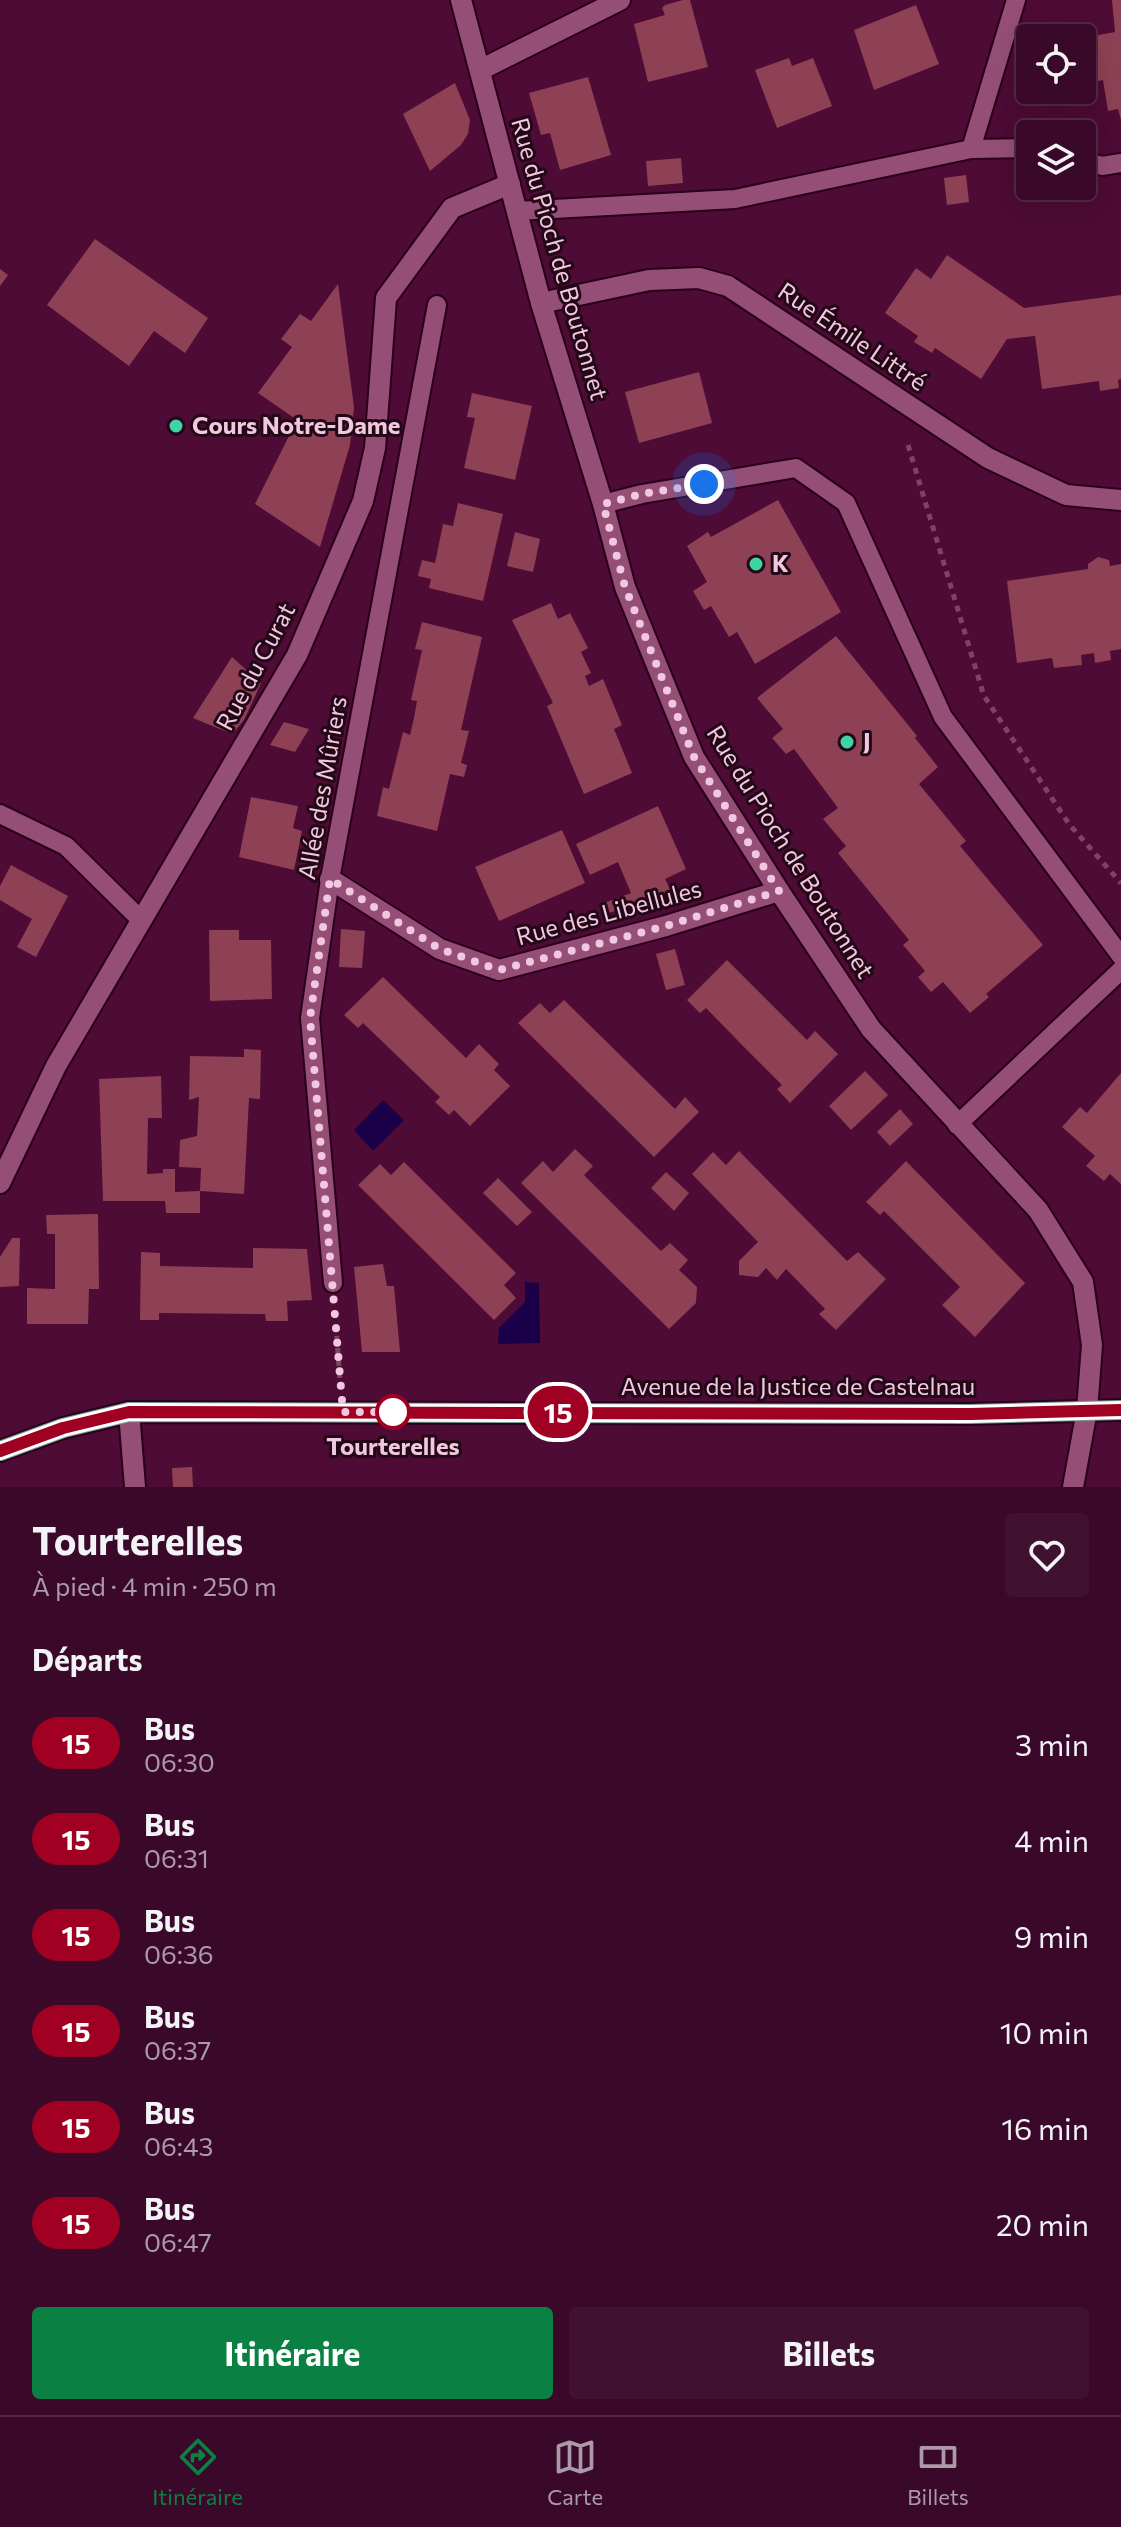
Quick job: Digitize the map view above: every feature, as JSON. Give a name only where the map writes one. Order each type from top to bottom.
[{"type":"main road","name":"Avenue de la Justice de Castelnau","points":[[1,1448],[63,1428],[129,1412],[970,1414],[1121,1410]]},
{"type":"street","name":"Rue du Pioch de Boutonnet","points":[[461,0],[541,303],[603,504],[625,587],[694,757],[871,1029],[1038,1210],[1083,1282],[1092,1345],[1087,1410],[1073,1487]]},
{"type":"street","points":[[480,70],[620,0]]},
{"type":"street","name":"Rue du Curat","points":[[0,1183],[56,1066],[297,655],[363,501],[375,448],[386,298],[452,208],[510,184]]},
{"type":"street","name":"Rue Émile Littré","points":[[541,303],[649,280],[699,278],[728,286],[988,458],[1066,495],[1121,500]]},
{"type":"street","name":"Rue des Libellules","points":[[330,879],[440,949],[499,970],[666,926],[779,891]]},
{"type":"street","points":[[129,1412],[135,1487]]},
{"type":"lane","points":[[971,149],[1016,0]]},
{"type":"lane","points":[[517,211],[735,199],[971,149],[1016,148]]},
{"type":"lane","points":[[1096,164],[1121,163]]},
{"type":"lane","name":"Allée des Mûriers","points":[[333,1283],[310,1018],[330,879],[437,305]]},
{"type":"lane","points":[[603,504],[642,494],[796,468],[846,503],[943,717],[1121,956]]},
{"type":"lane","points":[[0,814],[66,846],[142,921]]},
{"type":"lane","points":[[957,1125],[1121,970]]},
{"type":"path","points":[[900,401],[911,462],[984,696],[1069,824],[1121,883]]},
{"type":"path","points":[[333,1283],[343,1412]]},
{"type":"shaded area","points":[[383,1100],[404,1120],[373,1151],[354,1130]]},
{"type":"shaded area","points":[[525,1282],[539,1283],[540,1343],[498,1344],[499,1328],[525,1302]]},
{"type":"building","points":[[690,0],[708,67],[648,82],[634,24],[665,15],[662,8],[665,5]]},
{"type":"building","points":[[1112,0],[1121,0],[1121,120],[1118,109],[1108,111],[1103,80],[1096,81],[1096,35],[1115,32]]},
{"type":"building","points":[[916,5],[939,64],[874,90],[854,30]]},
{"type":"building","points":[[789,58],[792,66],[813,58],[832,106],[777,128],[755,70]]},
{"type":"building","points":[[588,77],[611,155],[560,170],[550,133],[541,135],[529,93]]},
{"type":"building","points":[[455,83],[470,120],[468,134],[461,145],[430,171],[403,114]]},
{"type":"building","points":[[681,158],[683,183],[648,186],[646,161]]},
{"type":"building","points":[[966,175],[969,202],[947,205],[944,178]]},
{"type":"building","points":[[95,239],[208,318],[185,353],[154,331],[129,366],[47,305]]},
{"type":"building","points":[[947,255],[1024,308],[1121,295],[1119,388],[1100,391],[1099,381],[1042,389],[1035,336],[1007,339],[981,379],[935,348],[932,353],[914,342],[918,336],[885,313],[916,268],[931,279]]},
{"type":"building","points":[[0,269],[8,275],[0,286]]},
{"type":"building","points":[[338,284],[354,407],[350,445],[320,547],[255,504],[297,420],[258,393],[292,347],[281,339],[300,314],[311,321]]},
{"type":"building","points":[[699,372],[712,423],[639,443],[625,392]]},
{"type":"building","points":[[472,393],[532,406],[515,480],[464,468],[475,418],[467,417]]},
{"type":"building","name":"K","points":[[778,500],[841,612],[755,664],[737,632],[729,637],[711,606],[704,610],[693,591],[707,582],[687,546],[708,532],[711,537]]},
{"type":"building","points":[[458,503],[503,514],[483,601],[429,588],[431,579],[418,576],[422,560],[435,563],[443,524],[453,526]]},
{"type":"building","points":[[515,532],[540,539],[533,572],[507,566]]},
{"type":"building","points":[[1098,557],[1109,560],[1110,566],[1121,564],[1121,649],[1110,651],[1111,660],[1095,663],[1094,653],[1081,655],[1082,665],[1054,668],[1052,658],[1017,663],[1007,581],[1088,569],[1088,564]]},
{"type":"building","points":[[551,603],[558,619],[570,613],[588,648],[581,652],[591,673],[585,676],[589,686],[603,679],[622,725],[614,729],[632,773],[584,794],[547,706],[553,703],[512,620]]},
{"type":"building","points":[[422,622],[482,637],[461,730],[469,731],[461,763],[467,765],[464,777],[450,774],[437,831],[377,816],[383,787],[389,789],[403,732],[410,735],[414,718],[417,701],[411,700],[422,650],[415,649]]},
{"type":"building","points":[[836,636],[917,736],[915,738],[938,767],[919,784],[966,841],[960,846],[1043,945],[986,994],[989,997],[970,1013],[943,982],[931,992],[918,977],[925,971],[903,945],[909,940],[838,853],[846,846],[823,819],[838,808],[794,749],[786,754],[772,738],[783,729],[757,698]]},
{"type":"building","points":[[232,657],[261,683],[244,720],[232,734],[193,718]]},
{"type":"building","points":[[284,722],[309,729],[295,752],[270,745]]},
{"type":"building","points":[[251,797],[298,806],[293,828],[302,831],[294,870],[239,857]]},
{"type":"building","points":[[658,806],[686,869],[665,879],[673,895],[608,913],[604,903],[631,893],[618,862],[590,875],[576,844]]},
{"type":"building","points":[[562,830],[585,883],[499,921],[475,867]]},
{"type":"building","points":[[11,865],[68,896],[36,957],[17,947],[32,919],[0,900],[0,886]]},
{"type":"building","points":[[341,929],[365,931],[362,968],[339,967]]},
{"type":"building","points":[[209,930],[239,930],[239,940],[271,940],[272,999],[210,1001]]},
{"type":"building","points":[[675,949],[685,985],[666,990],[656,954]]},
{"type":"building","points":[[727,960],[807,1040],[815,1031],[838,1054],[790,1103],[777,1089],[782,1085],[706,1008],[700,1013],[687,1000]]},
{"type":"building","points":[[383,977],[466,1058],[479,1044],[499,1064],[494,1070],[510,1086],[470,1126],[454,1110],[449,1115],[435,1102],[440,1097],[363,1023],[358,1028],[344,1015]]},
{"type":"building","points":[[564,1000],[675,1109],[685,1097],[699,1112],[654,1157],[518,1023],[540,1003],[550,1013]]},
{"type":"building","points":[[244,1049],[261,1050],[260,1099],[249,1098],[244,1194],[200,1191],[201,1168],[179,1167],[180,1140],[197,1136],[199,1097],[189,1100],[190,1056],[244,1057]]},
{"type":"building","points":[[865,1071],[888,1095],[851,1130],[829,1106]]},
{"type":"building","points":[[1121,1073],[1121,1184],[1110,1174],[1104,1181],[1086,1166],[1095,1156],[1062,1127],[1080,1107],[1087,1113]]},
{"type":"building","points":[[161,1076],[162,1118],[148,1118],[147,1174],[175,1169],[175,1192],[200,1191],[200,1213],[166,1213],[165,1201],[103,1201],[99,1079]]},
{"type":"building","points":[[900,1109],[913,1124],[890,1146],[877,1132]]},
{"type":"building","points":[[575,1149],[593,1166],[584,1175],[624,1215],[661,1251],[670,1243],[688,1260],[679,1270],[697,1287],[696,1303],[669,1329],[521,1183],[543,1161],[553,1172]]},
{"type":"building","points":[[739,1151],[847,1261],[858,1252],[886,1279],[836,1330],[819,1314],[825,1309],[786,1269],[777,1280],[766,1268],[758,1277],[739,1275],[739,1261],[758,1242],[692,1174],[713,1152],[726,1165]]},
{"type":"building","points":[[906,1161],[1025,1283],[975,1337],[942,1305],[960,1287],[884,1211],[880,1215],[866,1202]]},
{"type":"building","points":[[404,1162],[516,1273],[504,1285],[516,1298],[494,1320],[358,1185],[380,1164],[391,1175]]},
{"type":"building","points":[[666,1172],[689,1193],[674,1211],[651,1188]]},
{"type":"building","points":[[498,1178],[532,1212],[517,1226],[483,1193]]},
{"type":"building","points":[[98,1214],[99,1289],[89,1289],[88,1324],[27,1324],[27,1288],[55,1289],[55,1234],[47,1234],[46,1215]]},
{"type":"building","points":[[12,1238],[20,1238],[19,1286],[0,1287],[0,1257]]},
{"type":"building","points":[[253,1248],[307,1249],[312,1300],[287,1301],[288,1321],[266,1321],[265,1314],[159,1313],[159,1320],[140,1320],[141,1252],[160,1253],[160,1266],[253,1268]]},
{"type":"building","points":[[383,1264],[387,1286],[394,1286],[400,1352],[362,1352],[354,1267]]},
{"type":"building","points":[[192,1467],[193,1487],[173,1487],[172,1468]]},
{"type":"bus line","name":"15","points":[[0,1451],[63,1428],[129,1412],[970,1414],[1121,1410]]},
{"type":"place","name":"Cours Notre-Dame","points":[[176,426]]},
{"type":"place","name":"K","points":[[756,564]]},
{"type":"place","name":"J","points":[[847,742]]},
{"type":"place","name":"Tourterelles","points":[[393,1412]]},
{"type":"route","points":[[393,1412],[398,1412],[343,1412],[310,1018],[330,879],[440,949],[499,970],[666,926],[779,891],[694,757],[625,587],[603,504],[704,484]]}]
